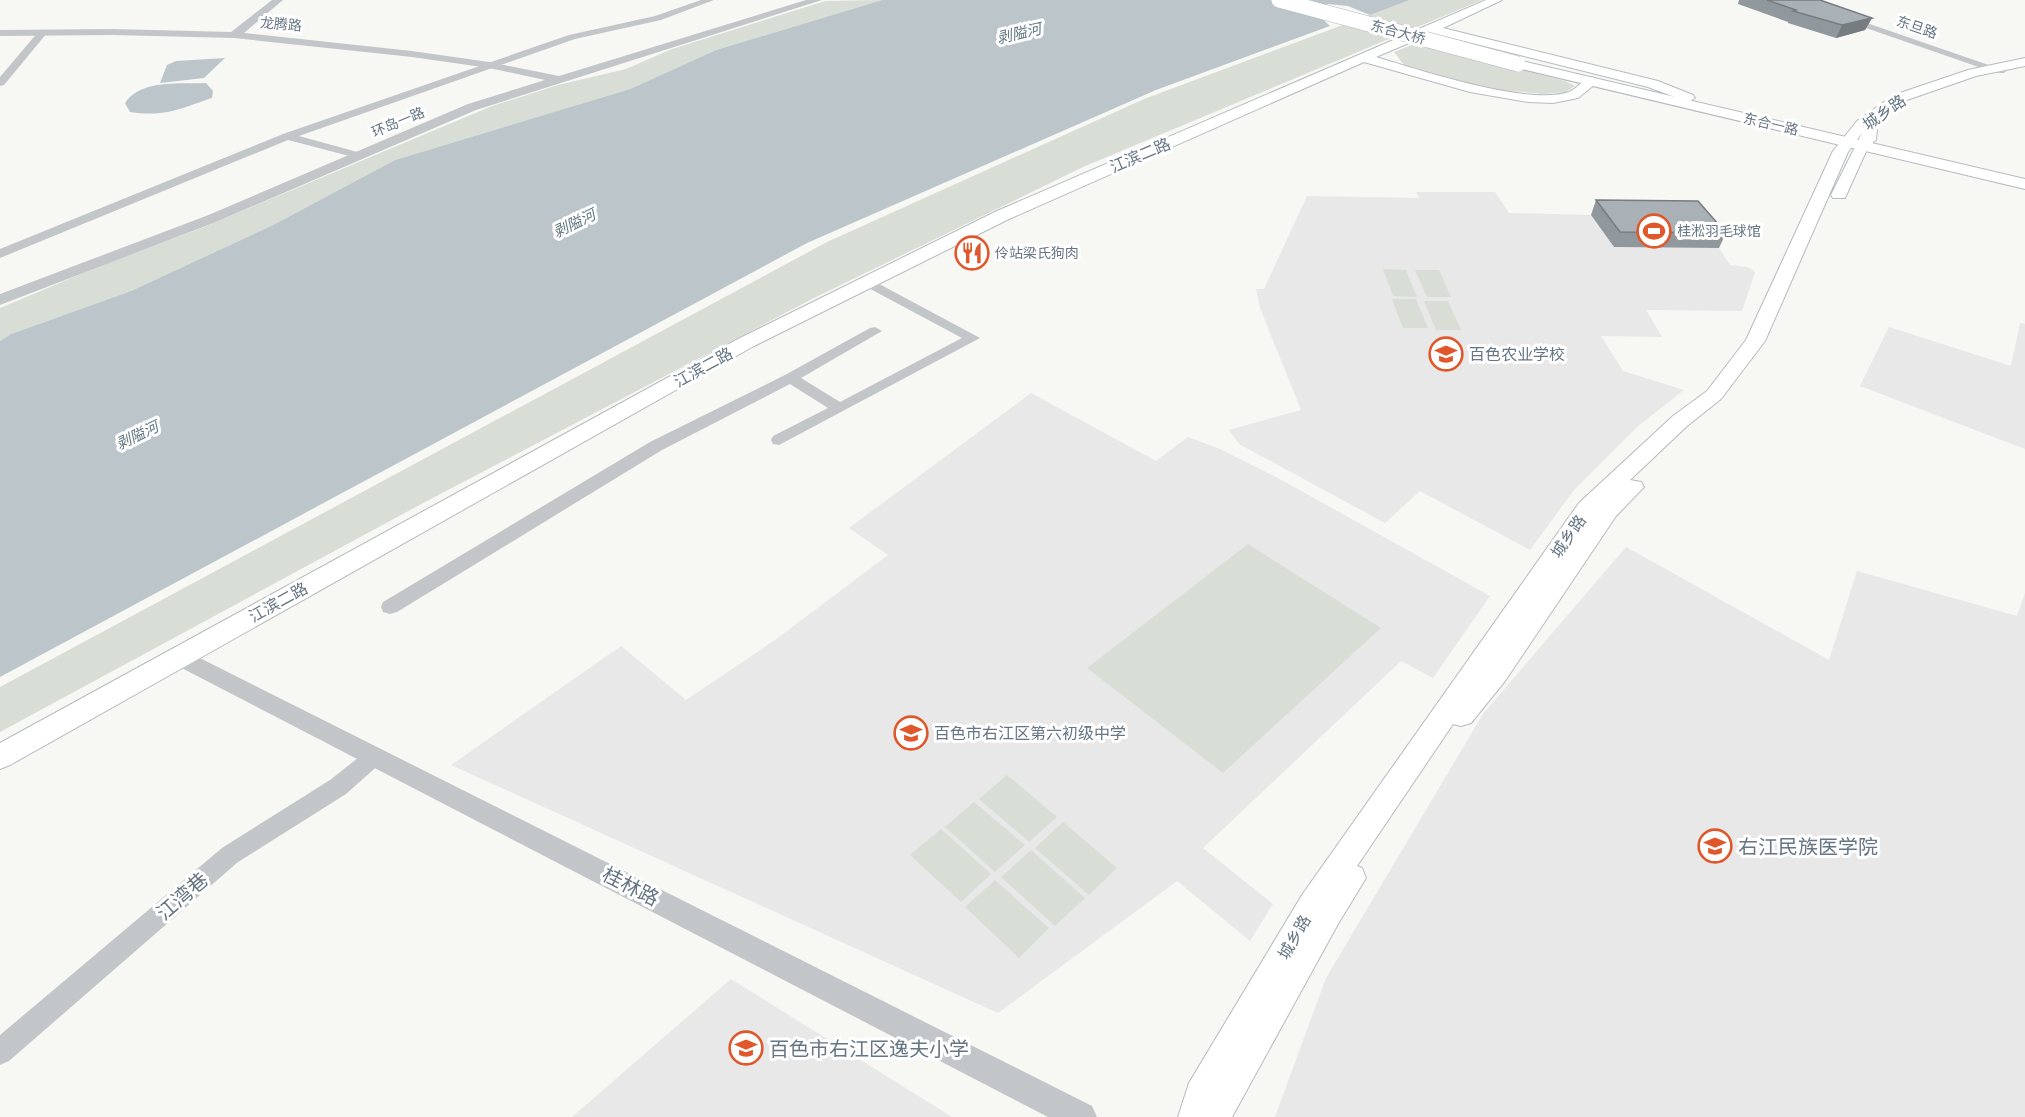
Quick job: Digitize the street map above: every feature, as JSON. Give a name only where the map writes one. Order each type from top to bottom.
[{"type":"main road","name":"东合大桥","points":[[1279,0],[1520,62]]},
{"type":"main road","name":"东合大桥","points":[[1297,0],[1520,62]]},
{"type":"main road","name":"江滨二路","points":[[0,757],[747,342],[1003,215],[1496,0]]},
{"type":"main road","points":[[1432,29],[1653,84],[1688,98]]},
{"type":"main road","points":[[1364,58],[1494,93],[1522,97],[1550,98],[1574,95],[1593,81]]},
{"type":"main road","name":"东合一路","points":[[1520,62],[1593,81],[2025,177]]},
{"type":"main road","name":"东合一路","points":[[1520,62],[1688,98],[2025,184]]},
{"type":"main road","name":"城乡路","points":[[1212,1117],[1327,914],[1469,705],[1496,674],[1608,511],[1724,400],[1765,344],[1858,141],[1871,126],[1907,100],[1996,70],[2025,64]]},
{"type":"main road","name":"城乡路","points":[[1196,1117],[1202,1096],[1313,905],[1587,508],[1680,422],[1714,395],[1755,341],[1841,151],[1858,141]]},
{"type":"street","points":[[234,35],[278,0]]},
{"type":"street","points":[[0,254],[287,135],[572,37],[658,18],[710,0]]},
{"type":"street","name":"环岛一路","points":[[0,300],[211,219],[472,107],[817,0]]},
{"type":"street","name":"东旦路","points":[[1790,0],[1996,70]]},
{"type":"street","name":"龙腾路","points":[[0,33],[234,35],[335,45],[489,65],[557,80]]},
{"type":"street","points":[[0,83],[42,33]]},
{"type":"street","points":[[287,135],[357,155]]},
{"type":"street","points":[[779,440],[973,338],[868,282]]},
{"type":"street","points":[[390,607],[656,446],[790,378],[875,331]]},
{"type":"street","points":[[790,378],[839,408]]},
{"type":"street","name":"桂林路","points":[[180,657],[1081,1117]]},
{"type":"street","name":"江湾巷","points":[[0,1052],[230,855],[338,787],[375,756]]},
{"type":"shaded area","points":[[882,0],[716,50],[630,89],[395,160],[273,225],[131,291],[11,334],[0,341],[0,308],[93,269],[204,227],[492,106],[558,85],[626,69],[672,49],[825,1]]},
{"type":"shaded area","points":[[1410,0],[1482,0],[1083,167],[812,299],[425,502],[0,732],[0,687],[827,242],[1144,99]]},
{"type":"shaded area","points":[[1417,43],[1565,81],[1575,86],[1566,92],[1544,94],[1490,89],[1404,65],[1394,52]]},
{"type":"shaded area","name":"百色农业学校","points":[[1416,192],[1495,192],[1509,213],[1591,215],[1614,247],[1719,248],[1730,265],[1748,267],[1755,272],[1742,311],[1646,310],[1662,337],[1601,336],[1623,371],[1684,390],[1637,427],[1574,490],[1530,550],[1420,491],[1385,523],[1239,444],[1229,430],[1301,410],[1260,308],[1256,289],[1264,289],[1307,196],[1419,198]]},
{"type":"shaded area","points":[[1383,269],[1406,270],[1417,297],[1393,296]]},
{"type":"shaded area","points":[[1415,270],[1439,270],[1451,297],[1427,297]]},
{"type":"shaded area","points":[[1392,299],[1416,299],[1428,328],[1403,328]]},
{"type":"shaded area","points":[[1424,301],[1448,301],[1461,330],[1436,330]]},
{"type":"shaded area","points":[[2020,323],[2025,324],[2025,449],[1860,386],[1889,327],[2011,366]]},
{"type":"shaded area","name":"百色市右江区第六初级中学","points":[[1031,393],[1156,461],[1188,437],[1220,449],[1276,477],[1490,596],[1433,678],[1401,661],[1203,848],[1273,904],[1250,941],[1177,881],[998,1013],[451,765],[621,646],[686,700],[775,640],[888,555],[849,528]]},
{"type":"shaded area","points":[[1248,544],[1381,628],[1223,773],[1087,668]]},
{"type":"shaded area","name":"右江民族医学院","points":[[1626,547],[1829,660],[1857,571],[2017,616],[2025,593],[2025,1117],[1275,1117],[1326,978],[1483,714]]},
{"type":"shaded area","points":[[1007,775],[1057,817],[1029,842],[979,799]]},
{"type":"shaded area","points":[[974,802],[1025,845],[995,872],[945,827]]},
{"type":"shaded area","points":[[1063,822],[1117,868],[1089,895],[1035,848]]},
{"type":"shaded area","points":[[941,829],[991,874],[961,902],[910,855]]},
{"type":"shaded area","points":[[1031,850],[1085,898],[1055,926],[1001,877]]},
{"type":"shaded area","points":[[995,880],[1049,928],[1019,958],[965,907]]},
{"type":"shaded area","name":"百色市右江区逸夫小学","points":[[731,979],[952,1117],[572,1117]]},
{"type":"water","name":"剥隘河","points":[[882,0],[1410,0],[1370,15],[1348,6],[1328,4],[1316,13],[1330,26],[1156,90],[807,243],[0,677],[0,341],[11,334],[131,291],[273,225],[395,160],[630,89],[716,50]]},
{"type":"water","points":[[225,58],[204,78],[160,83],[167,65],[176,61]]},
{"type":"water","points":[[206,83],[213,91],[212,98],[181,109],[163,113],[130,112],[125,103],[132,95],[151,86]]},
{"type":"building","points":[[1767,0],[1820,0],[1872,18],[1842,25],[1793,11],[1796,10]]},
{"type":"building","points":[[1596,200],[1698,201],[1726,233],[1620,232]]},
{"type":"place","name":"桂淞羽毛球馆","points":[[1654,231]]},
{"type":"place","name":"伶站梁氏狗肉","points":[[972,253]]},
{"type":"place","name":"百色农业学校","points":[[1446,354]]},
{"type":"place","name":"百色市右江区第六初级中学","points":[[911,733]]},
{"type":"place","name":"右江民族医学院","points":[[1715,846]]},
{"type":"place","name":"百色市右江区逸夫小学","points":[[746,1048]]}]
